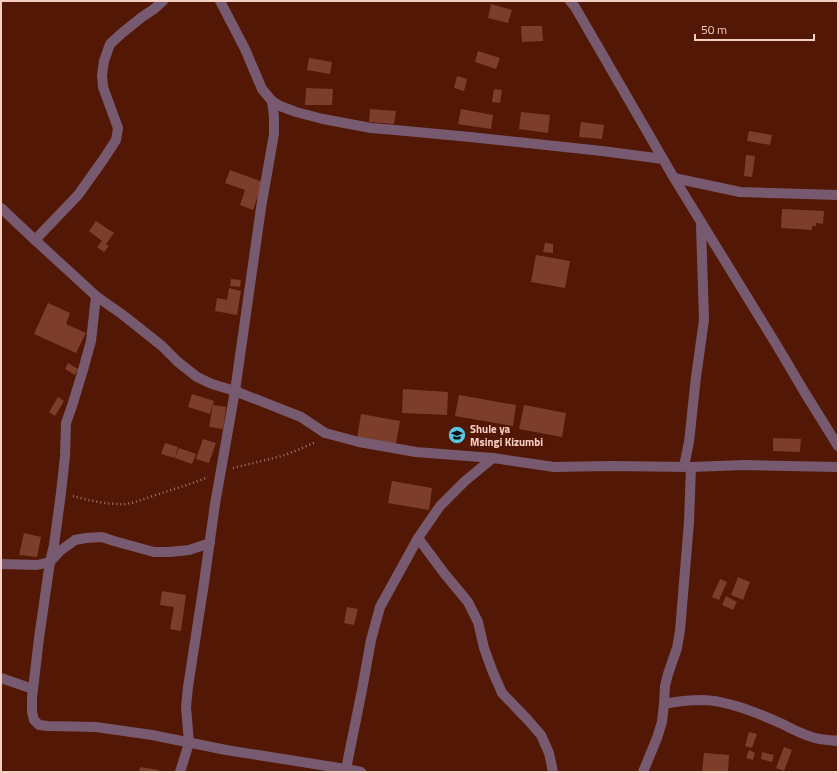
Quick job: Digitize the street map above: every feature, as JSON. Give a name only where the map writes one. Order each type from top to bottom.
[{"type":"street","points":[[34,240],[78,195],[104,160],[116,140],[118,128],[103,87],[102,75],[104,61],[110,44],[163,1]]},
{"type":"street","points":[[220,1],[245,48],[262,89],[272,101],[280,106],[296,112],[323,119],[371,128],[631,154],[663,159]]},
{"type":"street","points":[[570,1],[701,223],[838,446]]},
{"type":"street","points":[[180,772],[189,743],[186,707],[188,687],[215,504],[235,391],[261,208],[274,134],[272,101]]},
{"type":"street","points":[[674,178],[740,192],[838,195]]},
{"type":"street","points":[[1,208],[96,296],[123,315],[197,377],[301,417],[325,433],[359,442],[416,452],[493,458],[554,467],[744,465],[838,467]]},
{"type":"street","points":[[643,772],[660,727],[665,686],[677,648],[680,631],[689,522],[689,442],[704,320],[701,223]]},
{"type":"street","points":[[96,296],[91,340],[66,423],[65,456],[61,493],[39,638],[32,712],[34,720],[39,725],[96,727],[152,735],[226,750],[361,772]]},
{"type":"street","points":[[346,769],[371,640],[380,606],[418,538],[440,506],[465,481],[493,458]]},
{"type":"street","points":[[1,564],[37,565],[50,562],[60,551],[75,540],[102,536],[114,541],[154,552],[189,550],[210,543]]},
{"type":"street","points":[[418,538],[468,602],[478,622],[484,648],[502,692],[541,735],[549,753],[553,772]]},
{"type":"street","points":[[1,678],[34,689]]},
{"type":"street","points":[[664,704],[692,700],[721,702],[742,708],[820,739],[838,740]]},
{"type":"path","points":[[61,493],[110,504],[138,502],[193,483],[221,471],[282,456],[318,440],[325,433]]},
{"type":"building","points":[[491,4],[512,10],[508,23],[488,18]]},
{"type":"building","points":[[521,26],[542,26],[543,41],[522,42]]},
{"type":"building","points":[[478,51],[500,58],[496,69],[475,62]]},
{"type":"building","points":[[309,58],[332,62],[330,74],[307,70]]},
{"type":"building","points":[[457,76],[467,79],[464,91],[454,88]]},
{"type":"building","points":[[306,88],[333,89],[332,105],[305,105]]},
{"type":"building","points":[[494,89],[502,90],[500,103],[492,102]]},
{"type":"building","points":[[370,109],[396,111],[394,124],[369,122]]},
{"type":"building","points":[[461,109],[493,115],[491,129],[458,124]]},
{"type":"building","points":[[521,112],[550,115],[548,133],[519,129]]},
{"type":"building","points":[[581,122],[604,125],[602,139],[579,137]]},
{"type":"building","points":[[749,131],[772,135],[770,145],[747,141]]},
{"type":"building","points":[[746,155],[755,156],[752,177],[744,176]]},
{"type":"building","points":[[230,170],[263,182],[253,210],[240,205],[245,190],[225,183]]},
{"type":"building","points":[[782,209],[824,211],[823,224],[816,223],[816,226],[812,226],[812,230],[781,228]]},
{"type":"building","points":[[96,221],[114,233],[106,244],[109,246],[104,252],[97,247],[102,241],[89,231]]},
{"type":"building","points":[[545,243],[553,244],[553,253],[543,252]]},
{"type":"building","points":[[536,255],[570,261],[565,288],[531,282]]},
{"type":"building","points":[[231,279],[241,280],[240,287],[230,286]]},
{"type":"building","points":[[229,288],[241,291],[237,315],[215,311],[217,298],[227,300]]},
{"type":"building","points":[[48,303],[70,313],[66,324],[86,333],[76,353],[34,334]]},
{"type":"building","points":[[68,363],[78,369],[75,375],[65,369]]},
{"type":"building","points":[[403,389],[448,392],[447,415],[402,413]]},
{"type":"building","points":[[192,394],[214,401],[210,414],[188,407]]},
{"type":"building","points":[[459,395],[516,405],[513,426],[455,416]]},
{"type":"building","points":[[58,397],[64,401],[55,416],[49,412]]},
{"type":"building","points":[[213,405],[226,407],[223,429],[209,427]]},
{"type":"building","points":[[524,405],[566,413],[562,437],[519,429]]},
{"type":"building","points":[[361,414],[400,421],[396,444],[357,438]]},
{"type":"building","points":[[773,438],[801,439],[800,452],[773,451]]},
{"type":"building","points":[[203,439],[216,443],[209,463],[196,459]]},
{"type":"building","points":[[165,443],[178,447],[175,458],[161,454]]},
{"type":"building","points":[[179,448],[196,454],[192,464],[175,458]]},
{"type":"building","points":[[392,481],[432,488],[429,510],[388,503]]},
{"type":"building","points":[[24,533],[41,537],[37,557],[19,555]]},
{"type":"building","points":[[738,577],[750,582],[743,600],[731,595]]},
{"type":"building","points":[[720,579],[727,582],[719,600],[712,597]]},
{"type":"building","points":[[162,591],[186,595],[181,631],[170,629],[174,607],[160,605]]},
{"type":"building","points":[[726,596],[737,602],[733,610],[722,605]]},
{"type":"building","points":[[347,607],[358,609],[354,625],[344,623]]},
{"type":"building","points":[[749,732],[757,734],[752,748],[745,746]]},
{"type":"building","points":[[784,747],[792,750],[784,771],[776,768]]},
{"type":"building","points":[[749,750],[755,753],[753,760],[746,758]]},
{"type":"building","points":[[762,752],[774,755],[772,762],[761,759]]},
{"type":"building","points":[[704,753],[729,755],[728,772],[702,772]]},
{"type":"building","points":[[140,767],[159,770],[158,772],[139,772]]},
{"type":"place","name":"Shule ya Msingi Kizumbi","points":[[457,435]]}]
